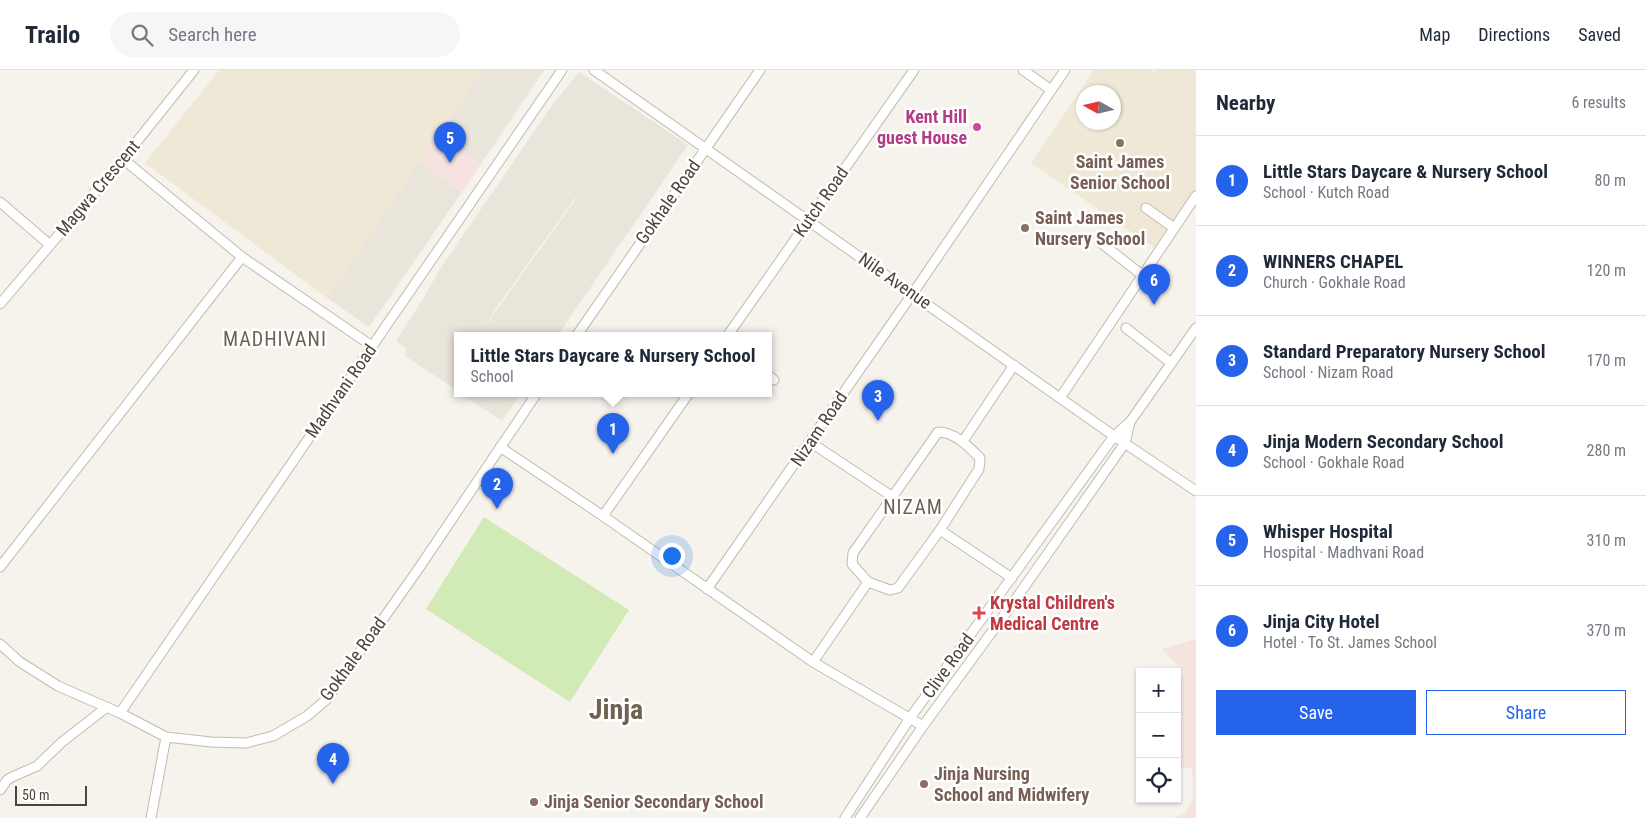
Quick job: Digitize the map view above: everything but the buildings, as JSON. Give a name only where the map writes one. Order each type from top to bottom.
[{"type":"street","name":"Magwa Crescent","points":[[0,304],[123,159],[194,70]]},
{"type":"street","name":"Madhvani Road","points":[[120,712],[562,70]]},
{"type":"street","name":"Nile Avenue","points":[[594,70],[1114,436],[1196,491]]},
{"type":"street","name":"Gokhale Road","points":[[579,332],[760,70]]},
{"type":"street","name":"Kutch Road","points":[[730,332],[914,70]]},
{"type":"street","points":[[1023,70],[1052,90]]},
{"type":"street","name":"Nizam Road","points":[[707,589],[913,294],[1066,70]]},
{"type":"street","points":[[123,159],[242,257],[372,346]]},
{"type":"street","points":[[1060,398],[1196,196]]},
{"type":"street","points":[[0,202],[50,245]]},
{"type":"street","points":[[1146,208],[1174,228]]},
{"type":"street","points":[[1100,242],[1142,275]]},
{"type":"street","points":[[0,567],[242,257]]},
{"type":"street","points":[[1126,328],[1171,363]]},
{"type":"street","name":"Clive Road","points":[[845,818],[910,718],[1114,436],[1130,422],[1196,328]]},
{"type":"street","points":[[963,441],[1014,365]]},
{"type":"street","name":"Gokhale Road","points":[[0,644],[20,662],[58,686],[120,712],[166,737],[211,742],[246,743],[273,736],[307,716],[326,700],[419,568],[534,397]]},
{"type":"street","points":[[604,516],[685,397]]},
{"type":"street","name":"Clive Road","points":[[860,818],[923,726],[1013,603],[1125,443],[1130,422]]},
{"type":"street","points":[[938,432],[963,441],[980,458],[979,469],[940,530],[895,590],[868,582],[852,564],[854,553],[938,432]]},
{"type":"street","points":[[810,442],[893,497]]},
{"type":"street","points":[[500,447],[604,516],[813,662],[923,726]]},
{"type":"street","points":[[940,530],[1012,578]]},
{"type":"street","points":[[813,662],[868,582]]},
{"type":"street","points":[[1000,595],[1013,603]]},
{"type":"street","points":[[0,790],[7,780],[37,766],[62,742],[107,707]]},
{"type":"street","points":[[151,818],[166,737]]},
{"type":"shaded area","points":[[219,70],[482,70],[327,298],[145,163]]},
{"type":"shaded area","points":[[482,70],[544,70],[481,164],[438,135]]},
{"type":"shaded area","name":"Saint James Senior School","points":[[1094,70],[1150,70],[1153,72],[1155,70],[1196,70],[1196,205],[1163,254],[1031,163],[1076,97],[1076,130],[1121,130],[1121,85],[1084,85]]},
{"type":"shaded area","points":[[579,72],[688,145],[560,332],[454,332],[454,388],[405,356],[406,348],[396,341],[440,269],[555,101]],"holes":[[[575,198],[576,199],[485,326],[496,308]]]},
{"type":"shaded area","points":[[438,135],[481,164],[462,192],[419,162]]},
{"type":"shaded area","points":[[419,162],[462,192],[369,327],[327,298]]},
{"type":"shaded area","points":[[466,397],[518,397],[502,421]]},
{"type":"shaded area","points":[[1196,639],[1196,818],[1174,818],[1184,814],[1192,801],[1192,768],[1181,768],[1181,680],[1184,672],[1162,649]]},
{"type":"green space","points":[[484,517],[629,610],[570,702],[426,609]]},
{"type":"place","name":"Kent Hill guest House","points":[[977,127]]},
{"type":"place","name":"Saint James Senior School","points":[[1120,143]]},
{"type":"place","name":"Whisper Hospital","points":[[450,163]]},
{"type":"place","name":"Saint James Nursery School","points":[[1025,228]]},
{"type":"place","name":"Jinja City Hotel","points":[[1154,305]]},
{"type":"place","name":"Standard Preparatory Nursery School","points":[[878,421]]},
{"type":"place","name":"Little Stars Daycare & Nursery School","points":[[613,454]]},
{"type":"place","name":"WINNERS CHAPEL","points":[[497,509]]},
{"type":"place","name":"Krystal Children's Medical Centre","points":[[979,613]]},
{"type":"place","name":"Jinja Modern Secondary School","points":[[333,784]]},
{"type":"place","name":"Jinja Nursing School and Midwifery","points":[[924,784]]},
{"type":"place","name":"Jinja Senior Secondary School","points":[[534,802]]},
{"type":"district","name":"MADHIVANI","points":[[275,339]]},
{"type":"district","name":"NIZAM","points":[[913,507]]},
{"type":"district","name":"Jinja","points":[[616,709]]}]
